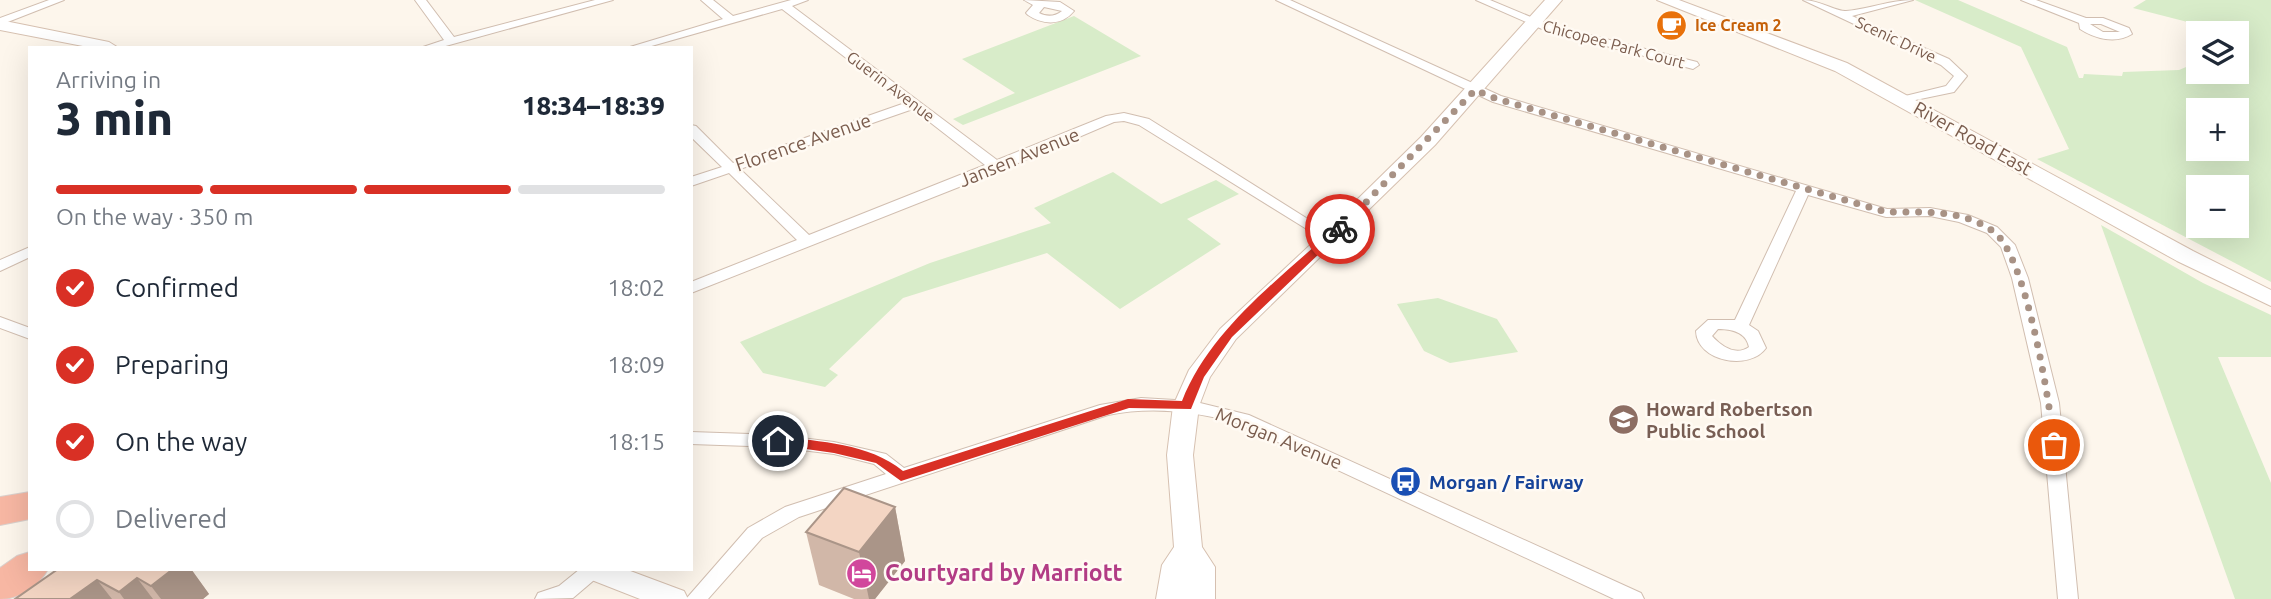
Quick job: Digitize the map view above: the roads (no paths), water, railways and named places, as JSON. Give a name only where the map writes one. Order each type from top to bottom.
[{"type":"highway","points":[[0,511],[28,505]]},
{"type":"highway","points":[[0,589],[28,568]]},
{"type":"main road","points":[[1200,599],[1200,567],[1188,549],[1180,455],[1186,406],[1198,376],[1228,334],[1331,238],[1475,90],[1554,0]]},
{"type":"main road","name":"River Road East","points":[[1665,0],[1829,62],[1905,100],[2174,250],[2271,299]]},
{"type":"main road","points":[[0,24],[105,46]]},
{"type":"main road","points":[[0,33],[62,46]]},
{"type":"main road","points":[[1171,599],[1176,565],[1188,549]]},
{"type":"main road","points":[[599,571],[673,599]]},
{"type":"street","points":[[0,24],[59,0]]},
{"type":"street","points":[[420,0],[451,41]]},
{"type":"street","points":[[562,0],[572,10]]},
{"type":"street","points":[[433,46],[608,0]]},
{"type":"street","points":[[706,0],[732,21]]},
{"type":"street","points":[[640,46],[803,0]]},
{"type":"street","points":[[1281,0],[1497,99],[1886,212],[1930,212],[1963,218],[1992,230],[2008,245],[2020,278],[2050,403],[2068,599]]},
{"type":"street","name":"Chicopee Park Court","points":[[1481,0],[1536,23],[1693,65]]},
{"type":"street","name":"Scenic Drive","points":[[1808,0],[1945,62],[1961,76],[1950,89],[1905,100]]},
{"type":"street","points":[[1842,15],[1908,0]]},
{"type":"street","points":[[2026,0],[2085,21]]},
{"type":"street","name":"Guerin Avenue","points":[[785,6],[997,167]]},
{"type":"street","name":"Florence Avenue","points":[[693,181],[915,104]]},
{"type":"street","name":"Jansen Avenue","points":[[693,287],[1111,119],[1134,118],[1331,238]]},
{"type":"street","points":[[693,131],[807,242]]},
{"type":"street","points":[[1741,327],[1804,189]]},
{"type":"street","points":[[0,266],[28,252]]},
{"type":"street","points":[[0,321],[28,333]]},
{"type":"street","name":"Morgan Avenue","points":[[695,599],[755,533],[792,512],[1128,404],[1186,406],[1243,419],[1634,599]]},
{"type":"street","points":[[693,438],[778,441],[834,448],[880,459],[901,476]]},
{"type":"street","points":[[545,599],[566,592],[592,571]]},
{"type":"place","name":"Ice Cream 2","points":[[1672,25]]},
{"type":"place","name":"Howard Robertson Public School","points":[[1623,420]]},
{"type":"place","name":"Morgan / Fairway","points":[[1406,482]]},
{"type":"place","name":"Courtyard by Marriott","points":[[862,573]]}]
